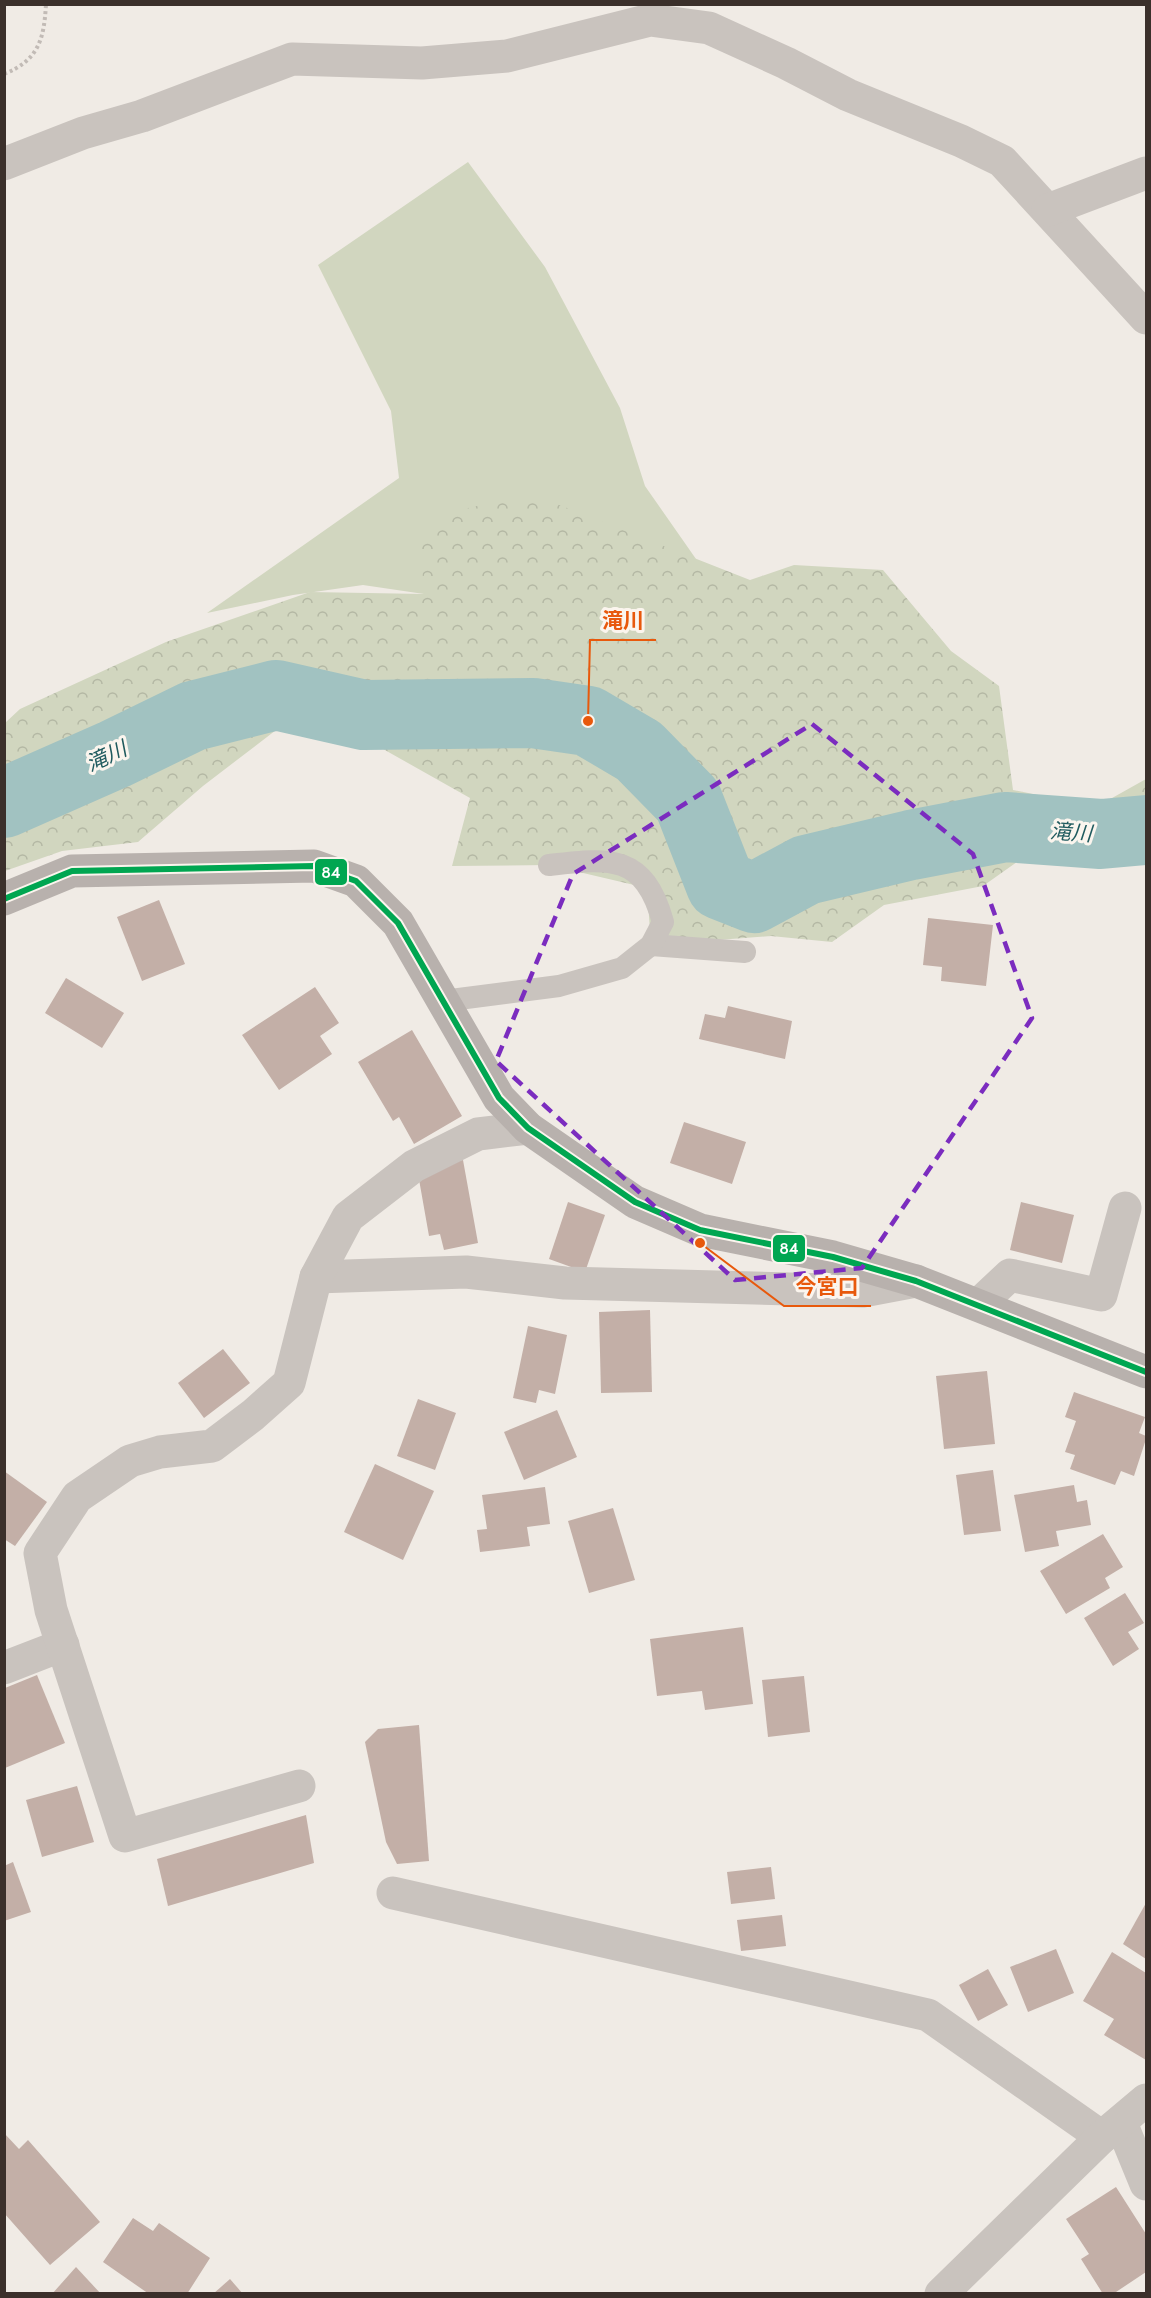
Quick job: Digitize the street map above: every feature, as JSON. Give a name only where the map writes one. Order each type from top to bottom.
[{"type":"main road","points":[[4,898],[72,871],[314,866],[356,881],[398,923],[499,1098],[528,1128],[635,1202],[700,1230],[833,1257],[916,1281],[1146,1372]]},
{"type":"street","points":[[4,164],[83,133],[142,116],[292,59],[422,63],[507,56],[650,20],[709,28],[786,63],[848,95],[961,141],[1002,161],[1146,318]]},
{"type":"street","points":[[1048,210],[1146,173]]},
{"type":"street","points":[[299,1786],[125,1836],[51,1610],[40,1553],[77,1497],[130,1461],[160,1452],[212,1446],[254,1415],[289,1383],[316,1277],[348,1217],[414,1166],[478,1134],[528,1128]]},
{"type":"street","points":[[978,1305],[1010,1275],[1101,1295],[1125,1208]]},
{"type":"street","points":[[316,1277],[465,1272],[565,1283],[862,1291],[916,1281]]},
{"type":"street","points":[[4,1668],[63,1646]]},
{"type":"street","points":[[393,1893],[928,2014],[1112,2130],[1146,2184]]},
{"type":"street","points":[[941,2294],[1146,2100]]},
{"type":"lane","points":[[443,1001],[559,986],[622,968],[651,945],[663,922],[658,904],[639,875],[620,862],[591,860],[549,865]]},
{"type":"lane","points":[[651,945],[746,952]]},
{"type":"path","points":[[4,74],[22,67],[44,37],[46,4]]},
{"type":"highlighted area","points":[[812,724],[973,854],[1032,1018],[862,1268],[735,1280],[496,1061],[573,874]]},
{"type":"green space","points":[[468,162],[545,267],[620,408],[645,486],[696,559],[641,550],[424,594],[363,585],[293,595],[207,613],[399,478],[391,411],[318,265]]},
{"type":"green space","points":[[539,497],[750,580],[794,565],[883,570],[951,651],[999,686],[1013,790],[1096,807],[1146,779],[1146,863],[1128,865],[1024,857],[983,886],[884,905],[832,942],[771,936],[651,945],[647,888],[549,865],[452,866],[470,798],[360,736],[280,727],[203,786],[138,842],[62,851],[5,871],[5,723],[20,709],[166,642],[310,592],[424,594],[420,540],[470,507]]},
{"type":"building","points":[[159,900],[185,964],[142,981],[117,917]]},
{"type":"building","points":[[928,918],[993,925],[986,986],[941,981],[942,967],[923,965]]},
{"type":"building","points":[[66,978],[124,1013],[102,1048],[45,1013]]},
{"type":"building","points":[[315,987],[339,1023],[320,1036],[332,1054],[279,1090],[242,1035]]},
{"type":"building","points":[[728,1006],[792,1021],[785,1059],[699,1039],[705,1014],[725,1018]]},
{"type":"building","points":[[412,1030],[462,1116],[414,1144],[399,1117],[393,1121],[358,1062]]},
{"type":"building","points":[[684,1122],[746,1142],[732,1184],[670,1163]]},
{"type":"building","points":[[463,1160],[478,1243],[444,1250],[440,1234],[429,1236],[417,1168]]},
{"type":"building","points":[[568,1202],[605,1215],[585,1272],[549,1259]]},
{"type":"building","points":[[1021,1202],[1074,1215],[1062,1263],[1010,1250]]},
{"type":"building","points":[[650,1310],[652,1392],[601,1393],[599,1312]]},
{"type":"building","points":[[528,1326],[567,1335],[555,1394],[539,1390],[536,1403],[513,1398]]},
{"type":"building","points":[[223,1349],[250,1383],[204,1418],[178,1383]]},
{"type":"building","points":[[987,1371],[995,1444],[944,1449],[936,1376]]},
{"type":"building","points":[[1074,1392],[1145,1417],[1139,1433],[1146,1436],[1146,1439],[1134,1476],[1121,1471],[1115,1485],[1070,1469],[1075,1455],[1065,1452],[1076,1421],[1065,1417]]},
{"type":"building","points":[[418,1399],[456,1413],[435,1470],[397,1456]]},
{"type":"building","points":[[557,1410],[577,1457],[524,1480],[504,1432]]},
{"type":"building","points":[[375,1464],[434,1491],[403,1560],[344,1532]]},
{"type":"building","points":[[993,1470],[1001,1531],[964,1535],[956,1475]]},
{"type":"building","points":[[4,1471],[47,1502],[15,1546],[4,1539]]},
{"type":"building","points":[[1074,1485],[1077,1502],[1087,1500],[1091,1525],[1056,1531],[1059,1546],[1025,1552],[1014,1495]]},
{"type":"building","points":[[545,1487],[550,1524],[527,1527],[530,1546],[480,1552],[477,1530],[487,1529],[482,1495]]},
{"type":"building","points":[[613,1508],[635,1580],[589,1593],[568,1521]]},
{"type":"building","points":[[1103,1534],[1123,1567],[1105,1578],[1110,1588],[1066,1614],[1040,1571]]},
{"type":"building","points":[[1125,1593],[1144,1623],[1128,1632],[1139,1649],[1113,1666],[1084,1618]]},
{"type":"building","points":[[743,1627],[753,1704],[705,1710],[702,1691],[657,1696],[650,1639]]},
{"type":"building","points":[[37,1675],[65,1743],[5,1768],[5,1688]]},
{"type":"building","points":[[804,1676],[810,1732],[768,1737],[762,1680]]},
{"type":"building","points":[[419,1725],[429,1861],[397,1864],[386,1842],[365,1742],[378,1729]]},
{"type":"building","points":[[77,1786],[94,1842],[42,1857],[26,1800]]},
{"type":"building","points":[[306,1815],[314,1863],[168,1906],[157,1859]]},
{"type":"building","points":[[13,1862],[31,1912],[4,1921],[4,1866]]},
{"type":"building","points":[[771,1867],[775,1899],[731,1904],[727,1872]]},
{"type":"building","points":[[1146,1903],[1146,1959],[1123,1944]]},
{"type":"building","points":[[782,1915],[786,1946],[741,1951],[737,1920]]},
{"type":"building","points":[[1056,1949],[1074,1993],[1028,2012],[1010,1967]]},
{"type":"building","points":[[1112,1952],[1146,1973],[1146,2060],[1104,2035],[1114,2019],[1083,2001]]},
{"type":"building","points":[[988,1969],[1008,2005],[978,2021],[959,1985]]},
{"type":"building","points":[[4,2133],[19,2149],[28,2140],[100,2222],[50,2265],[4,2213]]},
{"type":"building","points":[[1116,2187],[1146,2234],[1146,2272],[1113,2294],[1103,2294],[1081,2259],[1089,2254],[1066,2219]]},
{"type":"building","points":[[133,2218],[153,2231],[159,2223],[210,2258],[187,2294],[149,2294],[103,2262]]},
{"type":"building","points":[[76,2267],[101,2294],[52,2294]]},
{"type":"building","points":[[230,2279],[243,2294],[213,2294]]},
{"type":"waterway","name":"滝川","points":[[4,803],[115,754],[193,716],[276,695],[364,715],[533,713],[588,721],[639,751],[688,801],[721,885],[754,898],[806,870],[911,845],[1005,827],[1101,834],[1146,830]]},
{"type":"transit line","name":"84","points":[[4,899],[72,871],[314,866],[356,881],[398,923],[499,1098],[528,1128],[635,1202],[700,1230],[833,1257],[916,1281],[1146,1372]]},
{"type":"place","name":"滝川","points":[[588,721]]},
{"type":"place","name":"今宮口","points":[[700,1243]]}]
